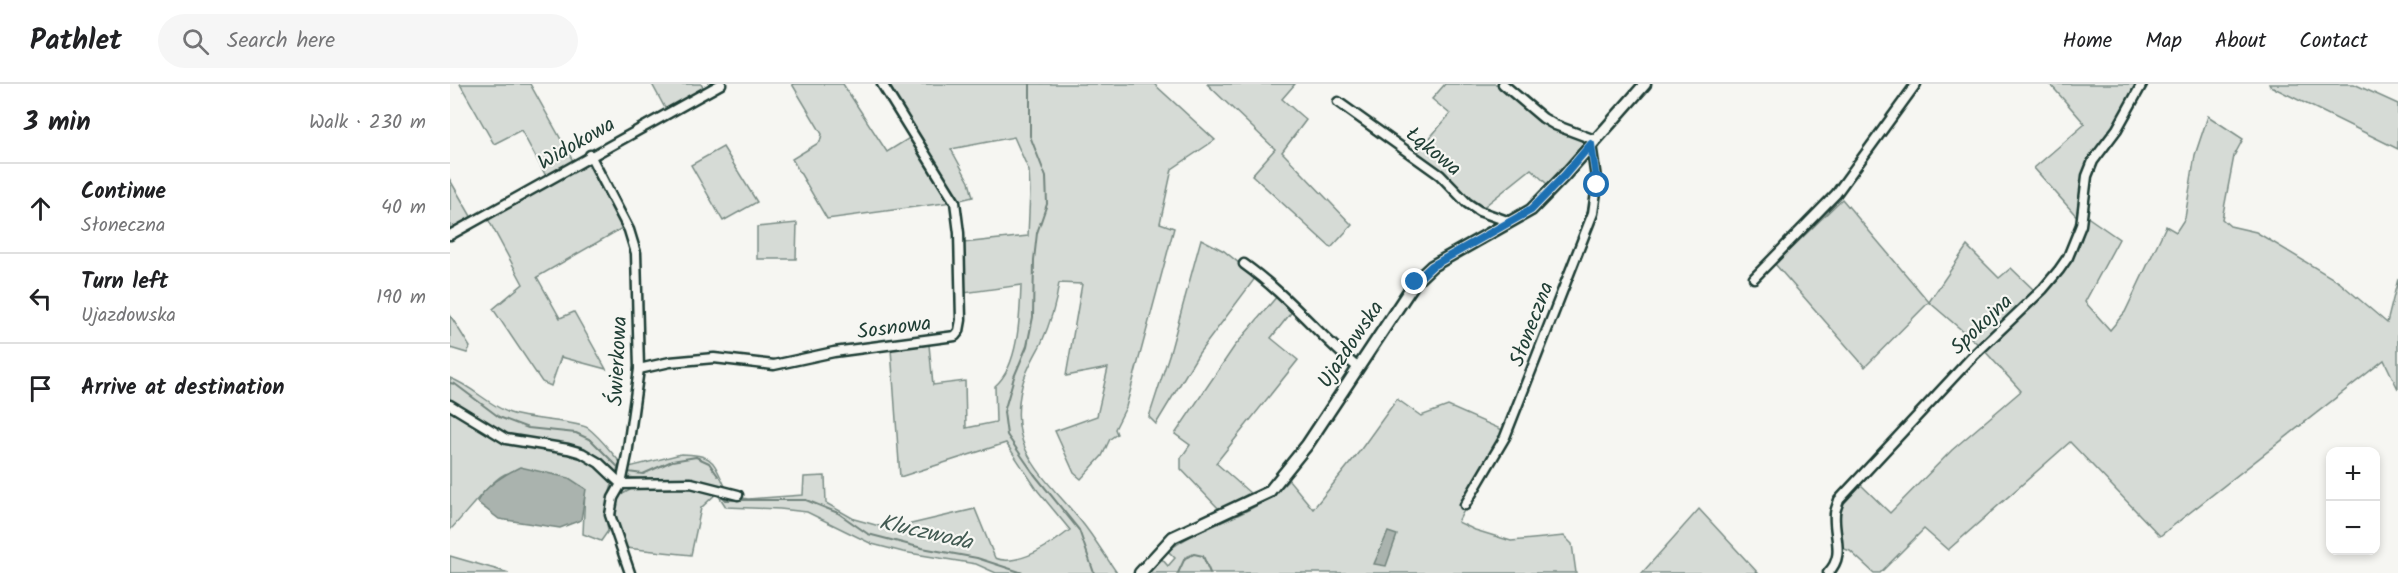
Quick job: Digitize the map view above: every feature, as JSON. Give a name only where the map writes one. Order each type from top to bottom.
[{"type":"street","name":"Widokowa","points":[[450,235],[721,84]]},
{"type":"street","name":"Sosnowa","points":[[639,369],[678,360],[714,357],[774,365],[834,352],[955,336],[961,320],[959,233],[955,202],[882,84]]},
{"type":"street","points":[[1503,84],[1543,118],[1593,142]]},
{"type":"street","name":"Ujazdowska","points":[[1140,573],[1173,537],[1269,492],[1306,445],[1412,286],[1432,266],[1531,210],[1548,194],[1645,84]]},
{"type":"street","points":[[1754,278],[1836,194],[1917,84]]},
{"type":"street","name":"Spokojna","points":[[1828,573],[1834,567],[1838,556],[1835,514],[1839,500],[1974,355],[2043,289],[2068,257],[2081,225],[2086,176],[2093,161],[2117,129],[2142,84]]},
{"type":"street","name":"Łąkowa","points":[[1338,102],[1440,175],[1479,212],[1510,222]]},
{"type":"street","name":"Słoneczna","points":[[1465,505],[1505,437],[1593,213],[1597,185],[1593,142]]},
{"type":"street","name":"Świerkowa","points":[[590,155],[629,230],[636,253],[639,369],[621,484],[613,498],[610,515],[630,573]]},
{"type":"street","points":[[1244,264],[1276,288],[1318,332],[1357,367]]},
{"type":"street","points":[[450,405],[506,439],[582,453],[599,463],[621,484],[691,483],[738,495]]},
{"type":"shaded area","points":[[460,84],[530,84],[573,161],[546,176],[521,130],[494,144]]},
{"type":"shaded area","points":[[652,84],[701,84],[704,89],[666,110]]},
{"type":"shaded area","points":[[792,84],[843,84],[887,152],[916,134],[884,84],[1154,84],[1215,140],[1172,169],[1160,223],[1174,228],[1126,407],[1115,429],[1117,434],[1110,439],[1102,456],[1081,479],[1074,473],[1055,431],[1097,416],[1108,368],[1066,376],[1082,284],[1059,283],[1050,322],[1027,370],[1022,386],[1018,408],[1019,428],[1032,461],[1085,526],[1117,573],[996,573],[976,564],[903,552],[872,544],[807,512],[726,507],[717,493],[701,508],[691,555],[626,548],[617,522],[617,504],[619,496],[637,486],[675,484],[748,499],[803,495],[804,477],[825,476],[826,503],[854,519],[890,529],[975,509],[995,558],[1004,560],[1034,553],[1070,530],[1038,491],[1006,443],[900,477],[891,349],[929,345],[933,385],[965,381],[966,428],[996,422],[995,386],[1003,377],[1014,353],[1019,324],[1021,285],[964,293],[963,243],[1028,236],[1029,171],[1014,137],[951,149],[969,182],[973,197],[952,202],[827,219],[792,159],[820,142],[822,134]]},
{"type":"shaded area","points":[[1207,84],[1295,84],[1282,99],[1306,120],[1282,152],[1352,225],[1331,248],[1252,175],[1275,149]]},
{"type":"shaded area","points":[[1445,84],[1499,84],[1542,120],[1587,141],[1548,185],[1531,169],[1481,209],[1417,153],[1450,114],[1432,99]]},
{"type":"shaded area","points":[[2050,84],[2139,84],[2118,124],[2086,164],[2079,219],[2034,168],[2085,124]]},
{"type":"shaded area","points":[[2269,84],[2354,84],[2398,104],[2398,149],[2270,86]]},
{"type":"shaded area","points":[[2208,116],[2243,139],[2234,156],[2222,219],[2230,226],[2256,232],[2339,282],[2387,323],[2398,279],[2398,389],[2384,360],[2160,536],[2070,442],[1948,550],[1924,529],[1880,573],[1874,573],[1850,551],[1842,548],[1838,512],[1844,499],[1859,483],[1890,513],[1952,450],[2021,391],[1983,349],[2038,300],[2063,273],[2081,240],[2086,216],[2119,239],[2085,302],[2110,330],[2125,312],[2166,226],[2176,232],[2185,218],[2195,155]]},
{"type":"shaded area","points":[[723,147],[757,202],[723,221],[691,165]]},
{"type":"shaded area","points":[[589,161],[624,227],[537,277],[560,318],[574,312],[606,369],[561,357],[551,386],[542,382],[493,309],[523,284],[487,217]]},
{"type":"shaded area","points":[[450,180],[472,218],[450,230]]},
{"type":"shaded area","points":[[1842,199],[1929,302],[1865,367],[1775,264]]},
{"type":"shaded area","points":[[797,223],[796,259],[757,259],[757,227]]},
{"type":"shaded area","points":[[1201,239],[1224,251],[1256,277],[1199,353],[1156,424],[1149,417],[1171,349]]},
{"type":"shaded area","points":[[1967,246],[1999,278],[2011,268],[2036,292],[1979,345],[1929,302]]},
{"type":"shaded area","points":[[1278,295],[1294,309],[1271,338],[1298,360],[1216,463],[1250,493],[1220,510],[1181,469],[1181,458],[1190,445],[1175,434],[1234,347]]},
{"type":"shaded area","points":[[450,315],[470,347],[467,353],[450,348]]},
{"type":"shaded area","points":[[450,378],[510,413],[582,426],[588,428],[601,440],[620,462],[609,496],[608,531],[601,541],[583,534],[585,489],[561,477],[538,473],[505,474],[484,492],[450,530]]},
{"type":"shaded area","points":[[1397,399],[1421,416],[1448,406],[1505,431],[1458,522],[1511,541],[1564,536],[1572,544],[1576,573],[1148,573],[1161,558],[1168,566],[1175,558],[1168,551],[1178,544],[1257,505],[1272,496],[1289,480],[1313,509],[1359,452]]},
{"type":"shaded area","points":[[681,454],[700,456],[711,461],[726,488],[627,477],[629,467]]},
{"type":"shaded area","points":[[520,467],[569,478],[586,489],[581,520],[560,528],[499,519],[477,502],[490,486]]},
{"type":"shaded area","points":[[1699,509],[1758,573],[1642,573]]},
{"type":"shaded area","points":[[1388,532],[1397,535],[1386,566],[1374,564]]},
{"type":"shaded area","points":[[450,556],[502,571],[509,573],[450,573]]},
{"type":"waterway","points":[[1030,84],[1030,136],[1046,177],[1047,204],[1037,233],[1033,317],[1027,346],[1014,377],[1004,412],[1007,435],[1034,474],[1079,530],[1094,573]]},
{"type":"waterway","name":"Kluczwoda","points":[[450,383],[455,384],[499,417],[528,428],[576,433],[591,440],[620,469]]},
{"type":"waterway","name":"Kluczwoda","points":[[628,472],[643,474],[672,461],[696,457],[709,463],[718,476]]},
{"type":"waterway","name":"Kluczwoda","points":[[722,496],[726,500],[806,500],[838,513],[868,534],[922,548],[977,558],[1023,573]]},
{"type":"waterway","name":"Kluczwoda","points":[[1178,573],[1185,558],[1194,554],[1203,556],[1210,573]]},
{"type":"route","points":[[1415,282],[1432,266],[1531,210],[1548,194],[1591,144],[1597,185]]}]
